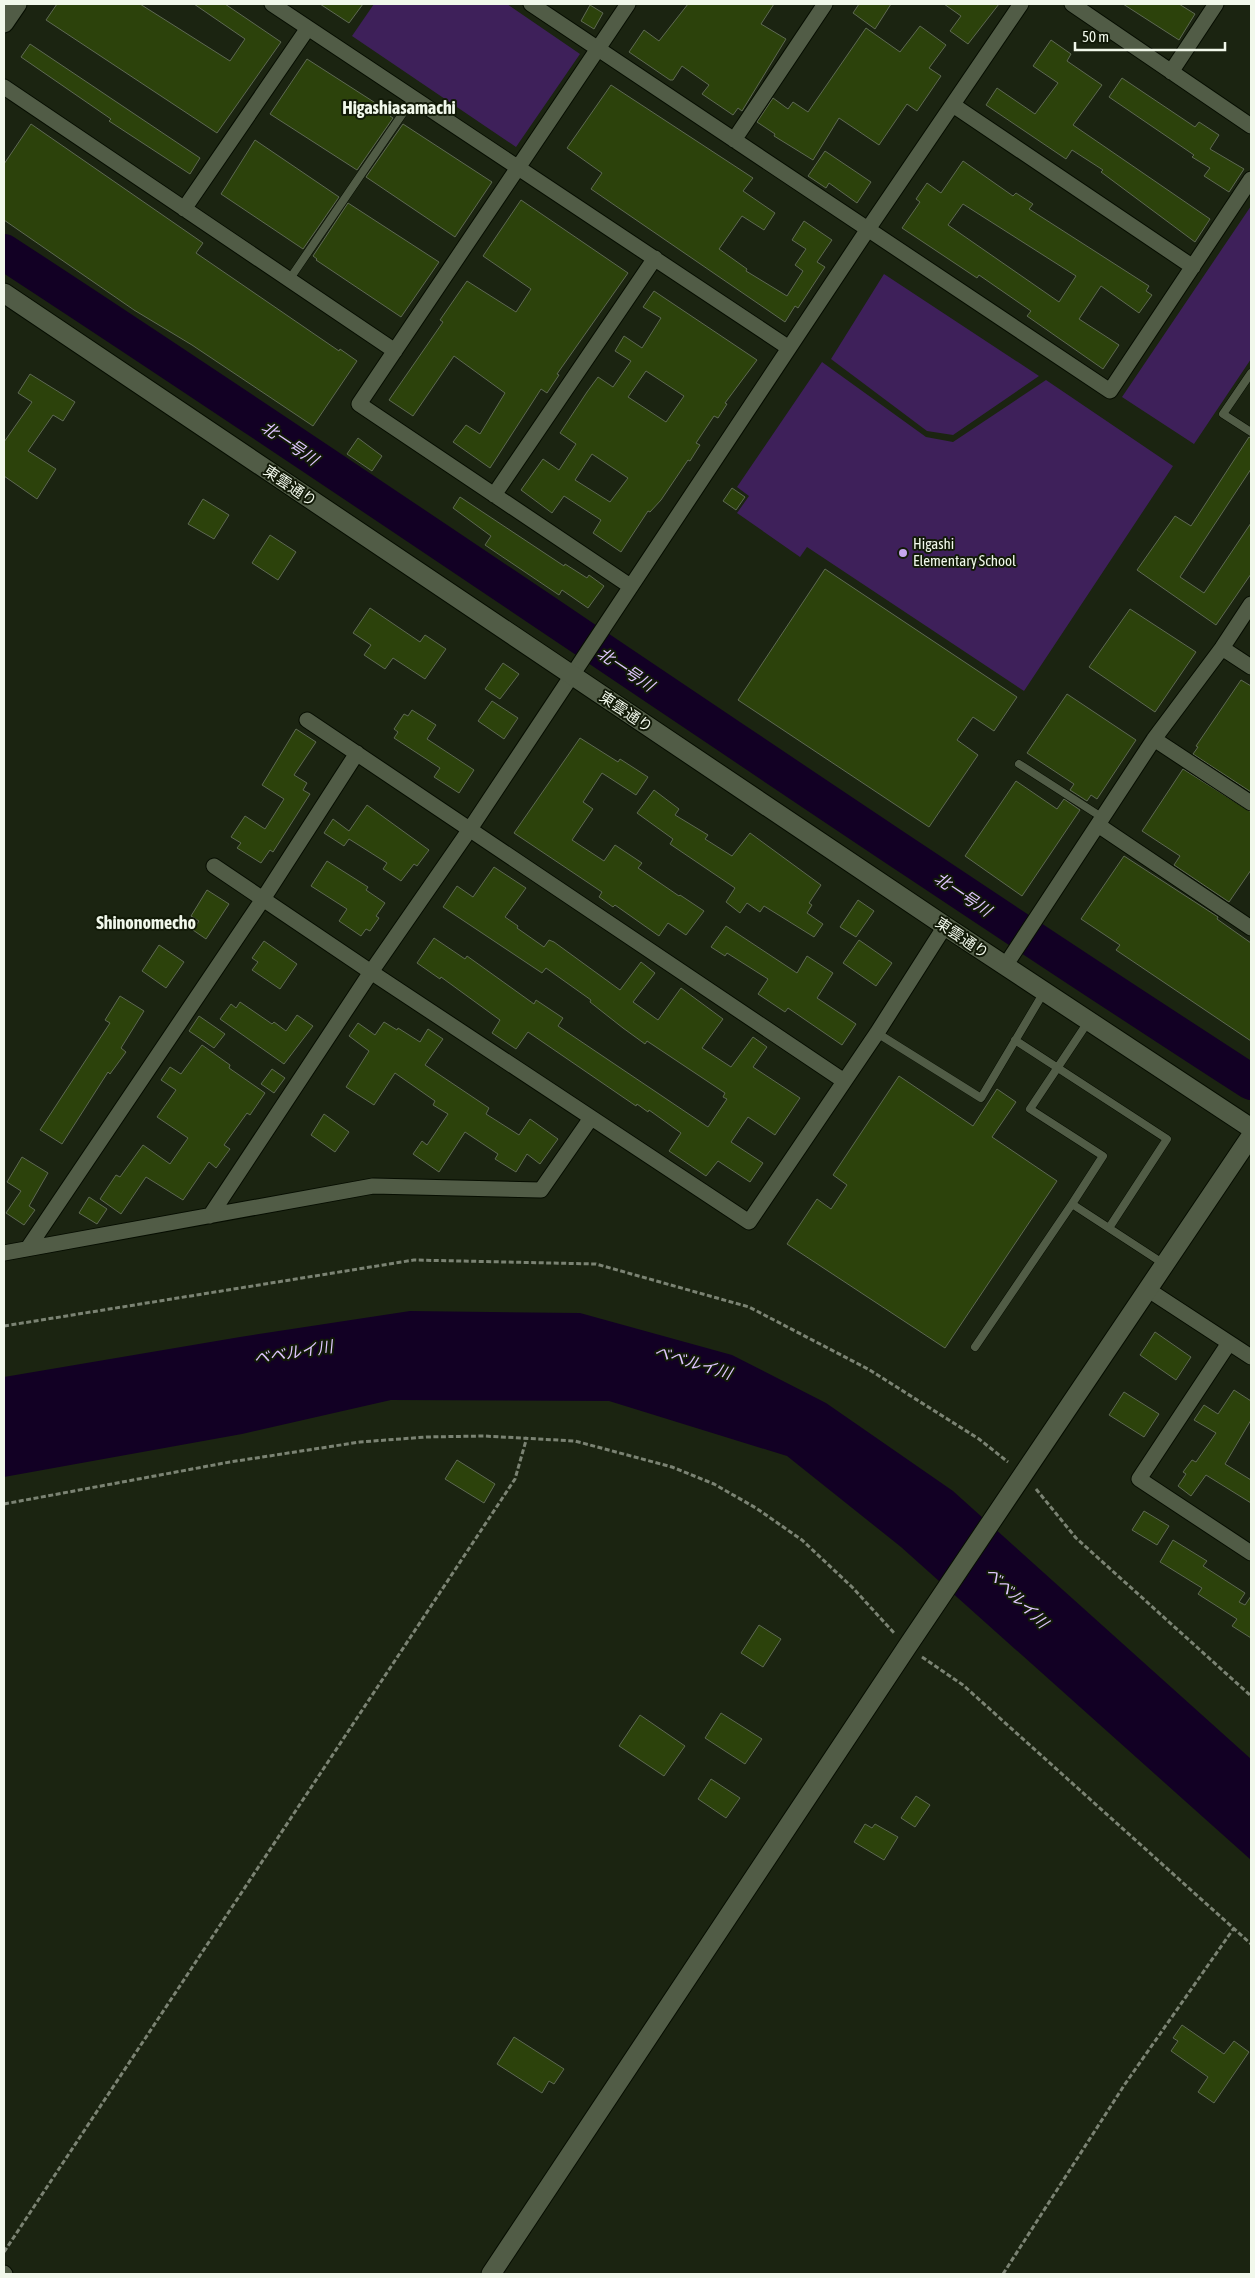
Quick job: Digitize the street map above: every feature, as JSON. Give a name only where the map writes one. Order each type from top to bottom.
[{"type":"street","points":[[4,23],[17,4]]},
{"type":"street","points":[[272,4],[789,348]]},
{"type":"street","points":[[531,4],[1110,390],[1251,180]]},
{"type":"street","points":[[628,4],[359,404],[630,586]]},
{"type":"street","points":[[734,140],[825,4]]},
{"type":"street","points":[[210,1216],[371,972],[470,829],[868,229],[1021,4]]},
{"type":"street","points":[[1072,4],[1251,126]]},
{"type":"street","points":[[1171,72],[1216,4]]},
{"type":"street","points":[[184,209],[308,28]]},
{"type":"street","points":[[4,87],[394,351]]},
{"type":"street","points":[[954,105],[1193,267]]},
{"type":"street","points":[[494,494],[655,258]]},
{"type":"street","name":"東雲通り","points":[[4,293],[945,926],[1251,1128]]},
{"type":"street","points":[[1005,966],[1154,739],[1222,648],[1251,604]]},
{"type":"street","points":[[1222,648],[1251,667]]},
{"type":"street","points":[[307,720],[844,1081]]},
{"type":"street","points":[[1154,739],[1251,803]]},
{"type":"street","points":[[28,1248],[263,899],[357,753]]},
{"type":"street","points":[[1100,822],[1251,928]]},
{"type":"street","points":[[214,866],[749,1222],[877,1033],[945,926]]},
{"type":"street","points":[[4,1253],[373,1186],[541,1190],[591,1118]]},
{"type":"street","points":[[491,2274],[1021,1477],[1251,1136]]},
{"type":"street","points":[[1147,1289],[1251,1358]]},
{"type":"street","points":[[1229,1343],[1139,1479],[1251,1553]]},
{"type":"lane","points":[[289,280],[414,97]]},
{"type":"lane","points":[[1251,373],[1223,414],[1251,432]]},
{"type":"lane","points":[[1019,764],[1100,822]]},
{"type":"lane","points":[[877,1033],[981,1098],[1044,992]]},
{"type":"lane","points":[[975,1347],[1103,1156],[1030,1109],[1088,1021]]},
{"type":"lane","points":[[1015,1040],[1167,1139],[1109,1228]]},
{"type":"lane","points":[[1072,1204],[1164,1264]]},
{"type":"path","points":[[4,1326],[414,1260],[596,1264],[749,1307],[868,1369],[979,1439],[1021,1477],[1076,1538],[1251,1696]]},
{"type":"path","points":[[4,1504],[230,1462],[360,1442],[426,1436],[527,1437],[575,1442],[672,1467],[714,1484],[756,1508],[802,1540],[909,1645],[963,1685],[1251,1944]]},
{"type":"path","points":[[4,2252],[515,1479],[527,1437]]},
{"type":"path","points":[[1003,2274],[1125,2084],[1234,1928]]},
{"type":"shaded area","points":[[374,4],[507,4],[580,54],[516,147],[352,36]]},
{"type":"shaded area","points":[[1251,206],[1251,359],[1194,444],[1122,397]]},
{"type":"shaded area","points":[[884,274],[1039,376],[953,435],[927,431],[831,359]]},
{"type":"shaded area","points":[[822,362],[926,437],[953,442],[1046,380],[1173,466],[1024,691],[807,547],[800,557],[737,513],[749,496],[737,487]]},
{"type":"water","name":"ベベルイ川","points":[[410,1311],[580,1313],[732,1355],[826,1403],[953,1491],[1251,1759],[1251,1860],[901,1547],[787,1456],[609,1401],[391,1400],[242,1434],[4,1477],[4,1377],[240,1337]]},
{"type":"building","points":[[57,4],[140,4],[230,61],[245,39],[194,4],[225,4],[281,42],[217,133],[46,20]]},
{"type":"building","points":[[320,4],[363,4],[349,23]]},
{"type":"building","points":[[688,4],[774,4],[761,24],[786,39],[742,111],[738,108],[733,115],[702,94],[709,85],[682,66],[673,80],[670,80],[629,52],[644,30],[659,41]]},
{"type":"building","points":[[859,4],[891,4],[875,29],[853,13]]},
{"type":"building","points":[[944,4],[999,4],[968,44],[950,31],[961,16]]},
{"type":"building","points":[[1123,4],[1179,4],[1195,14],[1179,40]]},
{"type":"building","points":[[590,5],[603,13],[594,29],[581,21]]},
{"type":"building","points":[[920,26],[946,45],[929,68],[941,76],[917,111],[907,104],[879,145],[839,118],[813,160],[774,136],[775,134],[757,122],[773,98],[788,109],[793,102],[808,112],[866,28],[900,52]]},
{"type":"building","points":[[1051,40],[1071,54],[1067,61],[1102,85],[1073,125],[1210,219],[1195,242],[1101,172],[1103,170],[1072,150],[1066,159],[986,105],[997,88],[1035,114],[1058,83],[1033,66]]},
{"type":"building","points":[[30,44],[200,158],[190,174],[109,121],[111,119],[21,57]]},
{"type":"building","points":[[307,59],[391,113],[390,116],[393,118],[357,170],[270,114]]},
{"type":"building","points":[[1122,78],[1195,127],[1199,122],[1219,135],[1210,149],[1244,169],[1229,192],[1204,176],[1210,168],[1192,157],[1194,155],[1109,97]]},
{"type":"building","points":[[611,85],[753,178],[743,191],[775,213],[764,230],[742,216],[719,249],[747,269],[746,271],[787,296],[803,271],[795,265],[806,249],[792,240],[804,221],[832,240],[817,262],[825,267],[798,308],[795,306],[785,322],[591,189],[602,173],[567,148]]},
{"type":"building","points":[[31,124],[203,243],[196,253],[339,351],[340,349],[357,361],[313,426],[192,345],[134,310],[4,220],[4,164]]},
{"type":"building","points":[[403,124],[492,182],[455,237],[366,177]]},
{"type":"building","points":[[255,140],[339,197],[303,249],[221,194]]},
{"type":"building","points":[[825,151],[871,182],[857,203],[829,183],[826,188],[808,176]]},
{"type":"building","points":[[963,161],[1013,196],[1016,193],[1033,204],[1029,209],[1149,286],[1146,291],[1152,295],[1139,313],[1101,286],[1079,319],[1119,345],[1103,369],[1027,316],[1031,311],[979,275],[977,278],[902,228],[920,202],[916,199],[927,183],[941,193]],"holes":[[[963,204],[1076,276],[1059,302],[948,225]]]},
{"type":"building","points":[[521,200],[628,273],[557,374],[559,375],[547,393],[541,389],[490,468],[453,442],[466,425],[480,434],[505,393],[454,356],[413,416],[389,400],[443,322],[440,320],[467,281],[516,312],[531,289],[483,256]]},
{"type":"building","points":[[348,203],[439,262],[401,317],[316,260],[313,256]]},
{"type":"building","points":[[654,291],[757,360],[725,403],[727,404],[718,418],[714,416],[696,443],[700,445],[690,461],[688,460],[661,500],[650,512],[648,511],[621,552],[593,533],[601,520],[564,496],[552,513],[521,490],[543,459],[559,470],[576,444],[560,433],[587,392],[598,377],[613,387],[631,361],[615,351],[624,336],[642,348],[661,318],[643,307]],"holes":[[[646,371],[684,396],[666,422],[628,397]],[[592,454],[628,478],[610,502],[575,480]]]},
{"type":"building","points":[[30,374],[75,402],[63,421],[53,415],[28,451],[56,469],[37,499],[4,476],[4,442],[32,402],[18,393]]},
{"type":"building","points":[[1249,437],[1251,438],[1251,469],[1180,577],[1204,593],[1251,523],[1251,574],[1216,625],[1137,570],[1175,516],[1191,526]]},
{"type":"building","points":[[358,438],[382,456],[372,471],[347,454]]},
{"type":"building","points":[[732,488],[745,497],[736,510],[723,501]]},
{"type":"building","points":[[460,497],[564,566],[565,564],[587,578],[589,575],[604,586],[588,608],[562,590],[559,595],[485,545],[491,536],[453,508]]},
{"type":"building","points":[[203,499],[229,515],[214,539],[188,524]]},
{"type":"building","points":[[270,535],[296,552],[278,580],[252,563]]},
{"type":"building","points":[[825,569],[1017,697],[994,731],[973,717],[957,740],[978,755],[929,827],[738,700]]},
{"type":"building","points":[[370,608],[420,642],[425,635],[446,649],[425,679],[393,658],[385,669],[364,655],[371,645],[353,633]]},
{"type":"building","points":[[1130,609],[1196,652],[1155,712],[1089,667]]},
{"type":"building","points":[[503,663],[519,674],[500,699],[485,689]]},
{"type":"building","points":[[1241,680],[1251,686],[1251,792],[1193,754],[1198,747],[1196,746]]},
{"type":"building","points":[[1067,694],[1136,740],[1097,799],[1091,795],[1087,801],[1070,790],[1074,784],[1027,753]]},
{"type":"building","points":[[492,701],[518,718],[504,739],[478,721]]},
{"type":"building","points":[[412,710],[436,725],[427,739],[474,770],[459,793],[434,777],[440,768],[394,738],[398,732],[394,729],[404,714],[408,716]]},
{"type":"building","points":[[296,729],[316,742],[294,775],[307,783],[303,790],[310,794],[273,852],[270,850],[261,863],[237,848],[241,843],[231,837],[245,816],[265,829],[284,799],[262,785]]},
{"type":"building","points":[[580,738],[618,762],[620,759],[648,777],[636,795],[602,773],[583,802],[593,809],[572,840],[604,861],[615,845],[642,863],[638,868],[704,911],[686,935],[668,923],[659,936],[615,905],[613,907],[599,897],[602,892],[514,833]]},
{"type":"building","points":[[1183,769],[1251,812],[1251,870],[1229,902],[1174,865],[1180,856],[1142,831]]},
{"type":"building","points":[[1016,781],[1057,809],[1064,799],[1080,810],[1022,896],[965,856]]},
{"type":"building","points":[[654,790],[679,809],[675,815],[708,835],[705,839],[732,856],[750,833],[821,885],[809,903],[812,905],[807,913],[823,924],[814,937],[764,906],[760,912],[747,903],[740,913],[726,902],[735,888],[670,844],[673,839],[637,813]]},
{"type":"building","points":[[367,805],[429,850],[417,866],[414,864],[401,881],[383,869],[387,863],[349,839],[344,846],[324,833],[333,819],[349,831]]},
{"type":"building","points":[[1124,856],[1218,917],[1217,919],[1251,943],[1251,1041],[1116,950],[1120,945],[1081,919]]},
{"type":"building","points":[[327,861],[368,887],[366,890],[385,903],[376,916],[379,918],[370,931],[366,929],[361,936],[339,921],[347,909],[311,886]]},
{"type":"building","points":[[494,867],[526,888],[505,917],[544,947],[549,940],[554,942],[620,990],[641,962],[655,973],[633,1002],[658,1020],[681,988],[723,1019],[702,1048],[731,1067],[753,1037],[767,1047],[753,1067],[800,1098],[775,1135],[748,1117],[731,1142],[763,1163],[750,1182],[718,1161],[706,1176],[669,1151],[681,1133],[649,1110],[648,1112],[637,1104],[636,1106],[528,1032],[516,1049],[492,1033],[500,1020],[441,977],[440,979],[417,963],[434,938],[465,959],[467,956],[534,1004],[536,1000],[563,1018],[558,1026],[708,1127],[727,1099],[723,1097],[725,1093],[647,1041],[645,1044],[590,1002],[591,1000],[546,968],[542,973],[443,907],[457,886],[473,897]]},
{"type":"building","points":[[207,890],[229,904],[206,939],[193,930],[199,921],[191,916]]},
{"type":"building","points":[[858,900],[874,911],[856,937],[840,927]]},
{"type":"building","points":[[726,926],[797,973],[807,956],[833,973],[817,998],[856,1024],[842,1045],[788,1008],[785,1012],[758,994],[768,979],[727,953],[725,956],[711,947]]},
{"type":"building","points":[[859,940],[892,963],[876,986],[843,963]]},
{"type":"building","points":[[264,941],[297,964],[280,989],[252,970],[258,962],[252,958]]},
{"type":"building","points":[[159,945],[184,962],[166,988],[142,971]]},
{"type":"building","points":[[120,996],[144,1011],[121,1048],[126,1052],[110,1074],[108,1072],[62,1144],[40,1130],[110,1023],[105,1020]]},
{"type":"building","points":[[240,1002],[272,1024],[274,1022],[286,1031],[297,1015],[313,1026],[284,1064],[220,1019],[231,1004],[236,1008]]},
{"type":"building","points":[[199,1016],[225,1034],[214,1048],[189,1031]]},
{"type":"building","points":[[384,1022],[397,1030],[398,1028],[420,1042],[428,1029],[443,1039],[425,1065],[489,1108],[486,1114],[519,1135],[530,1119],[558,1139],[540,1164],[527,1154],[516,1172],[495,1159],[498,1154],[465,1132],[439,1172],[413,1154],[422,1141],[427,1145],[448,1114],[433,1105],[435,1101],[395,1073],[374,1105],[346,1087],[369,1051],[349,1036],[358,1023],[375,1035]]},
{"type":"building","points":[[202,1045],[230,1065],[229,1068],[265,1093],[250,1115],[247,1113],[224,1145],[230,1149],[216,1168],[209,1162],[183,1200],[146,1177],[121,1214],[100,1199],[116,1175],[120,1177],[143,1145],[170,1164],[188,1138],[157,1117],[176,1090],[161,1080],[170,1067],[181,1074]]},
{"type":"building","points":[[272,1069],[285,1078],[274,1093],[261,1084]]},
{"type":"building","points":[[899,1076],[973,1126],[997,1089],[1016,1102],[992,1137],[1057,1181],[945,1348],[787,1244],[817,1199],[831,1209],[847,1185],[833,1175]]},
{"type":"building","points":[[324,1114],[349,1132],[335,1152],[311,1135]]},
{"type":"building","points":[[22,1157],[48,1173],[29,1206],[35,1210],[24,1225],[6,1213],[21,1191],[7,1182]]},
{"type":"building","points":[[89,1197],[107,1209],[97,1224],[79,1213]]},
{"type":"building","points":[[1155,1332],[1191,1357],[1176,1380],[1140,1355]]},
{"type":"building","points":[[1234,1390],[1251,1401],[1251,1420],[1225,1464],[1251,1480],[1251,1503],[1206,1475],[1191,1496],[1178,1486],[1186,1474],[1183,1472],[1192,1460],[1196,1462],[1216,1433],[1194,1420],[1204,1405],[1218,1414]]},
{"type":"building","points":[[1124,1392],[1159,1414],[1144,1437],[1109,1415]]},
{"type":"building","points":[[457,1460],[495,1484],[484,1503],[445,1479]]},
{"type":"building","points":[[1144,1511],[1169,1526],[1157,1545],[1132,1530]]},
{"type":"building","points":[[1173,1540],[1207,1561],[1203,1566],[1245,1593],[1239,1602],[1245,1605],[1251,1596],[1251,1638],[1232,1626],[1237,1619],[1198,1594],[1202,1588],[1160,1562]]},
{"type":"building","points":[[759,1625],[781,1639],[763,1667],[741,1653]]},
{"type":"building","points":[[721,1713],[762,1739],[745,1764],[705,1738]]},
{"type":"building","points":[[640,1715],[685,1746],[664,1776],[619,1746]]},
{"type":"building","points":[[711,1779],[740,1798],[726,1818],[698,1799]]},
{"type":"building","points":[[916,1796],[930,1805],[915,1827],[901,1818]]},
{"type":"building","points":[[865,1824],[872,1828],[875,1824],[898,1837],[884,1860],[854,1842]]},
{"type":"building","points":[[1182,2025],[1224,2054],[1234,2041],[1249,2052],[1214,2103],[1198,2092],[1208,2077],[1171,2051],[1178,2041],[1173,2038]]},
{"type":"building","points":[[514,2037],[564,2069],[554,2084],[549,2081],[542,2093],[497,2064]]},
{"type":"waterway","name":"北一号川","points":[[4,252],[1094,980],[1251,1082]]},
{"type":"place","name":"Higashi Elementary School","points":[[903,553]]},
{"type":"district","name":"Higashiasamachi","points":[[399,108]]},
{"type":"district","name":"Shinonomecho","points":[[146,923]]}]
